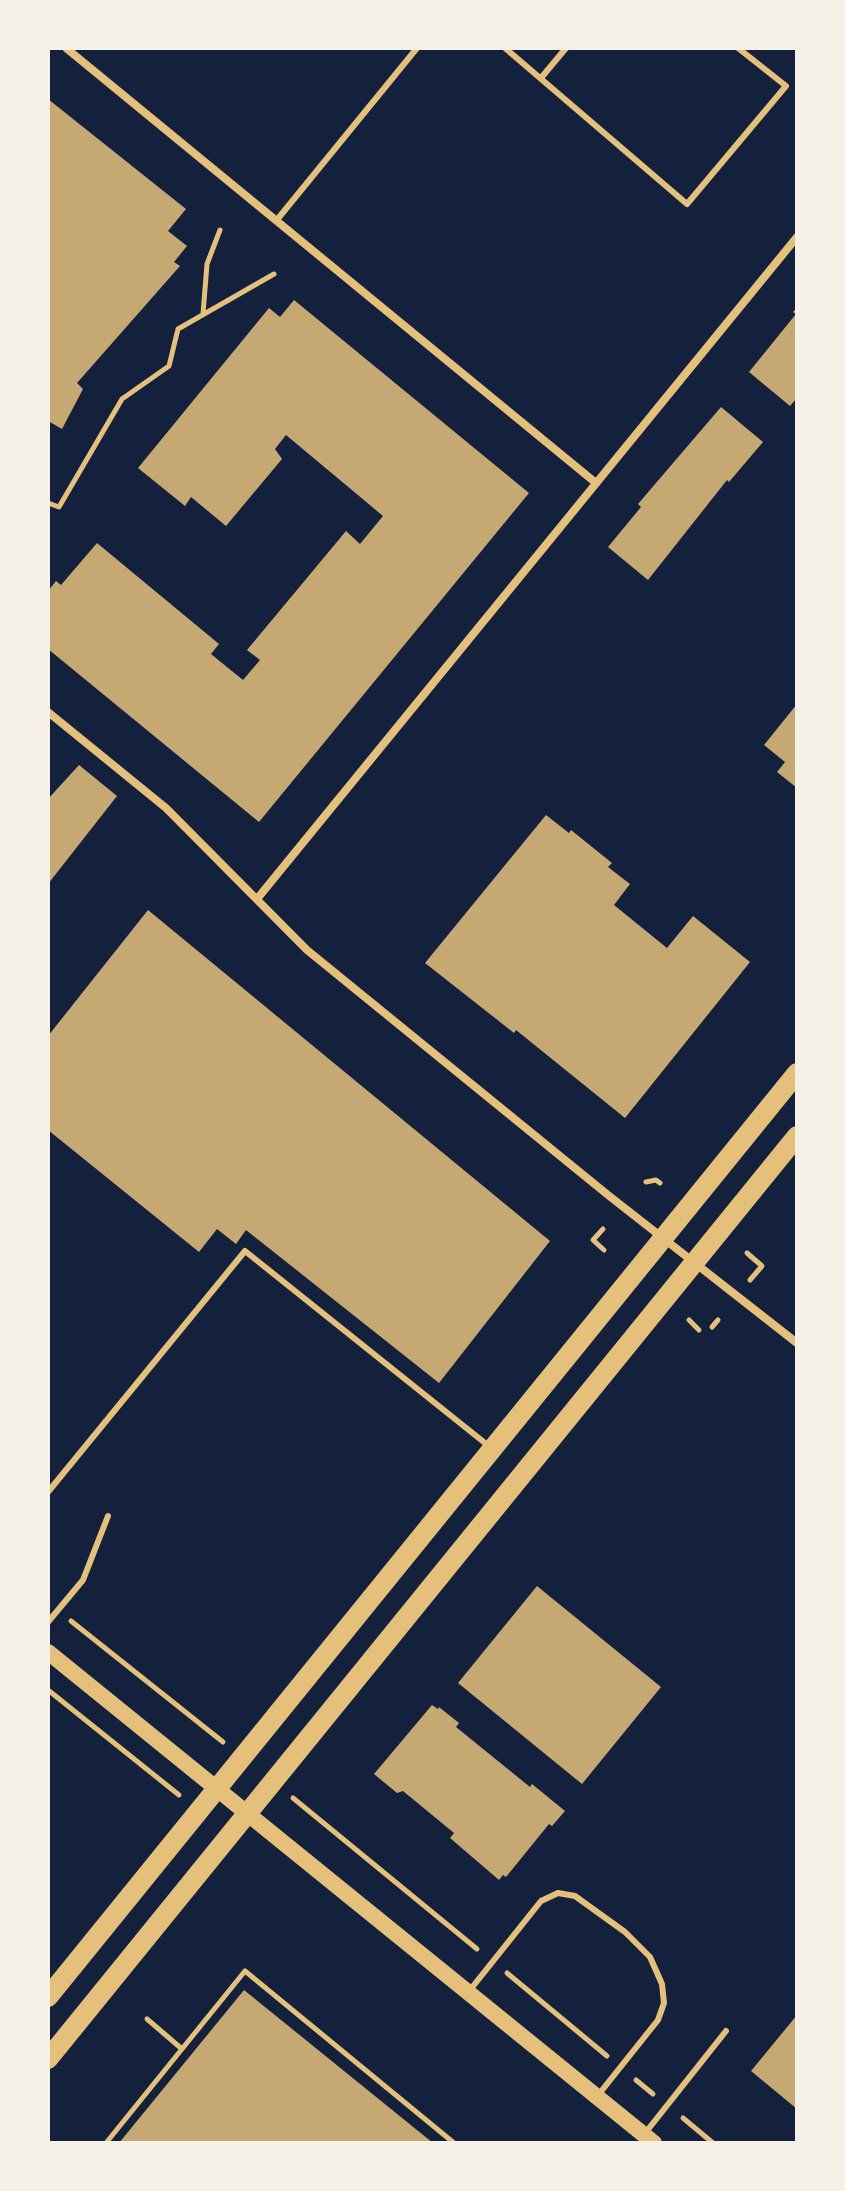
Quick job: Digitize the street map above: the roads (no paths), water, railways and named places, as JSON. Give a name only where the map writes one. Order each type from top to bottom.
[{"type":"main road","points":[[48,1997],[797,1073]]},
{"type":"main road","points":[[48,2059],[797,1136]]},
{"type":"main road","points":[[48,1652],[649,2139]]},
{"type":"street","points":[[66,48],[596,483]]},
{"type":"street","points":[[257,899],[797,237]]},
{"type":"street","points":[[48,712],[166,808],[307,950],[797,1343]]},
{"type":"lane","points":[[276,221],[417,48]]},
{"type":"lane","points":[[505,48],[687,204],[786,86],[738,48]]},
{"type":"lane","points":[[541,78],[566,48]]},
{"type":"lane","points":[[48,1492],[245,1251],[491,1448]]},
{"type":"lane","points":[[48,1622],[83,1580],[108,1516]]},
{"type":"lane","points":[[468,1993],[541,1901],[558,1893],[575,1896],[625,1932],[650,1957],[662,1984],[664,2003],[658,2020],[597,2097]]},
{"type":"lane","points":[[649,2139],[726,2031]]}]
